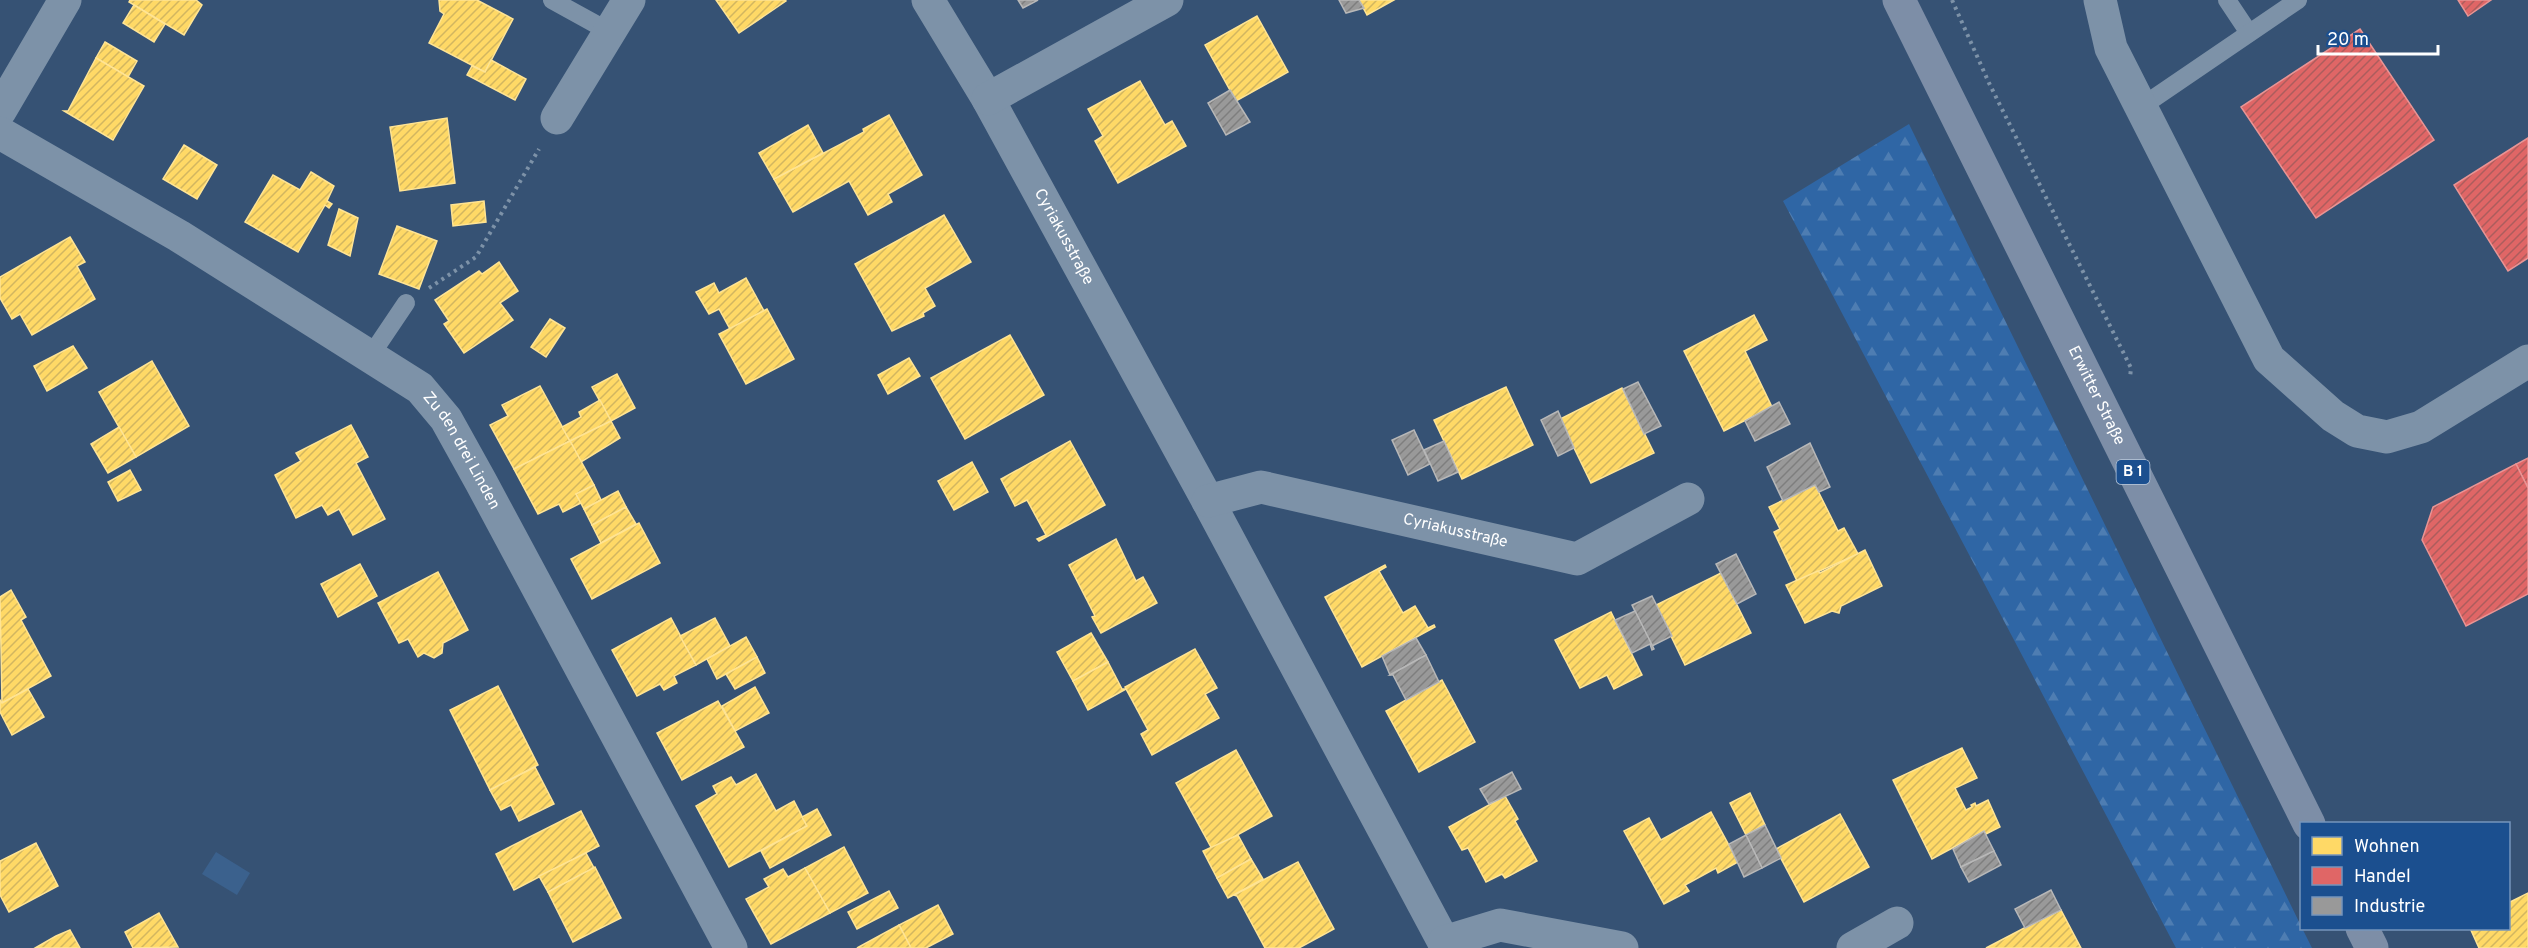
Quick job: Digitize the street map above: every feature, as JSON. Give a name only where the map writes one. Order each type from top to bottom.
[{"type":"main road","name":"Erwitter Straße","points":[[1899,0],[2308,822]]},
{"type":"main road","points":[[2363,930],[2372,948]]},
{"type":"street","points":[[0,111],[65,0]]},
{"type":"street","points":[[557,118],[629,0]]},
{"type":"street","name":"Cyriakusstraße","points":[[928,0],[988,99],[1208,501],[1445,945],[1500,925],[1622,948]]},
{"type":"street","points":[[988,99],[1167,0]]},
{"type":"street","points":[[2100,0],[2111,48],[2269,359],[2344,424],[2357,431],[2378,436],[2413,431],[2528,361]]},
{"type":"street","name":"Zu den drei Linden","points":[[0,133],[179,237],[420,388],[446,419],[732,948]]},
{"type":"street","name":"Cyriakusstraße","points":[[1208,501],[1261,487],[1577,559],[1688,499]]},
{"type":"street","points":[[1853,948],[1897,923]]},
{"type":"lane","points":[[552,0],[610,32]]},
{"type":"lane","points":[[2227,0],[2249,33]]},
{"type":"lane","points":[[2141,107],[2298,0]]},
{"type":"lane","points":[[371,356],[406,303]]},
{"type":"path","points":[[406,303],[476,257],[557,118]]},
{"type":"green space","points":[[1909,124],[2300,923],[2300,930],[2303,930],[2312,948],[2176,948],[1783,201]]},
{"type":"shaded area","points":[[216,852],[250,873],[237,895],[202,874]]},
{"type":"building: Wohnen","points":[[130,0],[196,0],[202,5],[184,35],[129,2]]},
{"type":"building: Wohnen","points":[[439,0],[477,0],[513,19],[485,72],[429,43],[444,14],[440,11]]},
{"type":"building: Wohnen","points":[[716,0],[785,0],[786,1],[739,33]]},
{"type":"building: Wohnen","points":[[1359,0],[1394,0],[1367,15]]},
{"type":"building: Wohnen","points":[[134,5],[165,24],[154,42],[123,23]]},
{"type":"building: Wohnen","points":[[1257,16],[1288,72],[1236,101],[1205,45]]},
{"type":"building: Wohnen","points":[[105,42],[137,61],[128,77],[96,58]]},
{"type":"building: Wohnen","points":[[96,58],[144,86],[113,140],[64,111],[68,111]]},
{"type":"building: Wohnen","points":[[491,60],[526,79],[515,100],[467,75],[472,66],[485,72]]},
{"type":"building: Wohnen","points":[[1140,81],[1165,125],[1172,121],[1186,146],[1118,183],[1095,141],[1103,136],[1088,109]]},
{"type":"building: Wohnen","points":[[889,115],[922,175],[888,194],[892,202],[868,215],[849,181],[793,212],[774,179],[864,132],[863,129]]},
{"type":"building: Wohnen","points":[[447,118],[455,183],[400,191],[390,127]]},
{"type":"building: Wohnen","points":[[808,125],[823,153],[774,179],[759,153]]},
{"type":"building: Wohnen","points":[[184,145],[217,165],[197,199],[163,179]]},
{"type":"building: Wohnen","points":[[311,172],[334,186],[327,201],[332,204],[329,208],[325,205],[298,252],[245,222],[273,175],[300,190]]},
{"type":"building: Wohnen","points":[[484,201],[486,222],[453,226],[451,205]]},
{"type":"building: Wohnen","points":[[339,209],[358,218],[350,256],[328,245]]},
{"type":"building: Wohnen","points":[[944,215],[971,262],[925,288],[935,306],[923,313],[924,316],[892,331],[855,264]]},
{"type":"building: Wohnen","points":[[397,226],[437,241],[419,289],[379,274]]},
{"type":"building: Wohnen","points":[[70,237],[85,262],[77,266],[95,299],[32,335],[20,314],[12,319],[0,298],[0,277]]},
{"type":"building: Wohnen","points":[[499,262],[518,291],[500,303],[513,320],[464,353],[444,324],[449,321],[435,300],[479,271],[482,274]]},
{"type":"building: Wohnen","points":[[746,278],[764,311],[730,329],[719,309],[709,314],[696,292],[714,283],[719,293]]},
{"type":"building: Wohnen","points":[[767,309],[794,359],[746,384],[719,334]]},
{"type":"building: Wohnen","points":[[1754,315],[1767,340],[1745,351],[1772,407],[1724,431],[1684,351]]},
{"type":"building: Wohnen","points":[[550,319],[565,328],[546,357],[531,347]]},
{"type":"building: Wohnen","points":[[1010,335],[1044,395],[965,439],[931,378]]},
{"type":"building: Wohnen","points":[[73,346],[87,368],[47,391],[34,366]]},
{"type":"building: Wohnen","points":[[909,358],[920,376],[888,394],[878,375]]},
{"type":"building: Wohnen","points":[[152,361],[189,426],[136,457],[99,392]]},
{"type":"building: Wohnen","points":[[617,374],[635,408],[611,421],[592,387]]},
{"type":"building: Wohnen","points":[[540,386],[570,441],[514,469],[490,425],[508,416],[502,405]]},
{"type":"building: Wohnen","points":[[1506,387],[1533,445],[1462,479],[1434,420]]},
{"type":"building: Wohnen","points":[[1622,388],[1654,453],[1591,483],[1560,419]]},
{"type":"building: Wohnen","points":[[600,400],[611,421],[570,441],[562,427],[581,417],[579,412]]},
{"type":"building: Wohnen","points":[[611,421],[620,438],[581,462],[570,441]]},
{"type":"building: Wohnen","points":[[351,425],[368,457],[356,463],[385,519],[353,535],[339,509],[328,515],[322,505],[296,518],[275,475],[301,461],[296,453]]},
{"type":"building: Wohnen","points":[[119,427],[136,457],[108,473],[91,444]]},
{"type":"building: Wohnen","points":[[570,441],[594,485],[576,494],[581,503],[563,512],[559,504],[538,514],[514,469]]},
{"type":"building: Wohnen","points":[[1070,441],[1105,505],[1039,541],[1037,539],[1046,535],[1027,500],[1015,506],[1001,479]]},
{"type":"building: Wohnen","points":[[972,462],[988,492],[954,510],[938,481]]},
{"type":"building: Wohnen","points":[[130,470],[141,490],[118,501],[108,482]]},
{"type":"building: Wohnen","points":[[594,485],[601,500],[584,509],[576,494]]},
{"type":"building: Wohnen","points":[[1815,485],[1838,531],[1844,528],[1858,554],[1797,581],[1774,532],[1780,529],[1769,507]]},
{"type":"building: Wohnen","points":[[618,491],[626,507],[592,525],[584,509]]},
{"type":"building: Wohnen","points":[[626,507],[636,524],[601,543],[592,525]]},
{"type":"building: Wohnen","points":[[639,523],[660,563],[592,599],[571,559]]},
{"type":"building: Wohnen","points":[[1116,539],[1136,581],[1143,577],[1157,603],[1101,633],[1092,617],[1095,616],[1069,565]]},
{"type":"building: Wohnen","points":[[1865,550],[1882,586],[1841,606],[1839,613],[1832,611],[1805,623],[1786,585],[1818,571],[1820,573]]},
{"type":"building: Wohnen","points":[[360,564],[377,596],[338,617],[321,584]]},
{"type":"building: Wohnen","points":[[1385,565],[1386,567],[1379,571],[1403,613],[1415,606],[1428,628],[1434,625],[1435,627],[1362,667],[1325,597]]},
{"type":"building: Wohnen","points":[[438,572],[468,630],[443,643],[442,653],[434,658],[424,653],[418,657],[408,639],[399,643],[378,603]]},
{"type":"building: Wohnen","points":[[1721,573],[1751,633],[1685,665],[1656,605]]},
{"type":"building: Wohnen","points":[[11,590],[26,617],[21,620],[51,676],[2,703],[0,597]]},
{"type":"building: Wohnen","points":[[1611,612],[1642,675],[1614,689],[1607,675],[1580,688],[1555,640]]},
{"type":"building: Wohnen","points":[[671,618],[696,665],[674,676],[677,683],[664,690],[660,684],[637,696],[612,650]]},
{"type":"building: Wohnen","points":[[715,618],[730,646],[696,665],[680,636]]},
{"type":"building: Wohnen","points":[[1091,633],[1108,662],[1073,681],[1057,652]]},
{"type":"building: Wohnen","points":[[746,637],[757,657],[717,679],[707,659]]},
{"type":"building: Wohnen","points":[[1195,649],[1217,688],[1205,694],[1219,718],[1152,755],[1141,734],[1148,730],[1125,687]]},
{"type":"building: Wohnen","points":[[757,657],[765,673],[735,689],[726,674]]},
{"type":"building: Wohnen","points":[[1108,662],[1122,689],[1126,689],[1088,710],[1073,681]]},
{"type":"building: Wohnen","points":[[1442,680],[1475,742],[1419,772],[1386,711]]},
{"type":"building: Wohnen","points":[[498,686],[538,765],[490,790],[450,710]]},
{"type":"building: Wohnen","points":[[755,687],[769,713],[735,731],[722,706]]},
{"type":"building: Wohnen","points":[[28,689],[44,717],[12,735],[0,712],[0,700],[2,703]]},
{"type":"building: Wohnen","points":[[718,701],[744,747],[682,780],[657,733]]},
{"type":"building: Wohnen","points":[[1962,748],[1977,778],[1955,788],[1966,810],[1975,803],[1976,806],[1988,800],[2000,827],[1986,834],[1984,831],[1932,859],[1893,780]]},
{"type":"building: Wohnen","points":[[1236,750],[1272,816],[1212,849],[1176,783]]},
{"type":"building: Wohnen","points":[[535,767],[554,804],[519,821],[511,805],[501,810],[490,790]]},
{"type":"building: Wohnen","points":[[756,774],[776,811],[794,801],[807,826],[729,867],[696,806],[717,794],[713,786],[731,777],[736,785]]},
{"type":"building: Wohnen","points":[[1750,793],[1765,825],[1746,835],[1730,803]]},
{"type":"building: Wohnen","points":[[1505,796],[1518,819],[1515,821],[1537,861],[1505,878],[1502,874],[1486,882],[1468,848],[1462,850],[1449,827]]},
{"type":"building: Wohnen","points":[[817,809],[831,835],[770,868],[761,851],[807,826],[802,817]]},
{"type":"building: Wohnen","points":[[581,811],[599,846],[514,890],[496,854]]},
{"type":"building: Wohnen","points":[[1711,812],[1738,862],[1718,873],[1716,868],[1685,885],[1689,891],[1664,904],[1624,831],[1649,818],[1661,840]]},
{"type":"building: Wohnen","points":[[1840,814],[1869,867],[1804,902],[1776,849]]},
{"type":"building: Wohnen","points":[[1238,835],[1251,859],[1217,878],[1203,851]]},
{"type":"building: Wohnen","points":[[36,843],[58,886],[9,912],[0,895],[0,861]]},
{"type":"building: Wohnen","points":[[844,847],[868,893],[830,913],[805,868]]},
{"type":"building: Wohnen","points":[[586,853],[594,868],[548,892],[539,876]]},
{"type":"building: Wohnen","points":[[1251,859],[1263,879],[1228,898],[1217,878]]},
{"type":"building: Wohnen","points":[[1298,862],[1334,929],[1299,948],[1265,948],[1237,896],[1234,895]]},
{"type":"building: Wohnen","points":[[595,867],[621,918],[573,942],[548,892]]},
{"type":"building: Wohnen","points":[[805,868],[830,913],[771,944],[746,899],[769,887],[764,879],[783,869],[788,877]]},
{"type":"building: Wohnen","points":[[889,891],[898,908],[857,929],[848,912]]},
{"type":"building: Wohnen","points":[[2528,893],[2528,948],[2479,948],[2471,930],[2510,930],[2510,902]]},
{"type":"building: Wohnen","points":[[938,905],[953,934],[926,948],[911,948],[899,925]]},
{"type":"building: Wohnen","points":[[2061,910],[2081,948],[1986,948],[2032,924]]},
{"type":"building: Wohnen","points":[[159,913],[178,947],[133,948],[125,932]]},
{"type":"building: Wohnen","points":[[899,925],[911,948],[857,948]]},
{"type":"building: Wohnen","points":[[70,930],[80,948],[35,948],[56,936]]},
{"type":"building: Handel","points":[[2458,0],[2491,0],[2468,16]]},
{"type":"building: Handel","points":[[2360,29],[2434,140],[2316,218],[2241,107]]},
{"type":"building: Handel","points":[[2528,138],[2528,258],[2508,271],[2454,185]]},
{"type":"building: Handel","points":[[2528,458],[2528,488],[2516,464]]},
{"type":"building: Handel","points":[[2516,464],[2528,488],[2528,594],[2466,626],[2422,540],[2433,507]]},
{"type":"building: Industrie","points":[[1018,0],[1038,0],[1023,8]]},
{"type":"building: Industrie","points":[[1339,0],[1359,0],[1364,8],[1346,13]]},
{"type":"building: Industrie","points":[[1230,90],[1250,122],[1226,135],[1208,103]]},
{"type":"building: Industrie","points":[[1638,382],[1661,426],[1644,434],[1623,389]]},
{"type":"building: Industrie","points":[[1779,402],[1790,424],[1755,441],[1745,421]]},
{"type":"building: Industrie","points":[[1558,411],[1574,448],[1558,456],[1541,420]]},
{"type":"building: Industrie","points":[[1414,430],[1430,464],[1408,475],[1392,440]]},
{"type":"building: Industrie","points":[[1444,441],[1458,472],[1438,481],[1424,450]]},
{"type":"building: Industrie","points":[[1810,443],[1830,487],[1819,492],[1815,485],[1783,501],[1767,467]]},
{"type":"building: Industrie","points":[[1736,554],[1756,594],[1737,604],[1716,564]]},
{"type":"building: Industrie","points":[[1652,596],[1672,636],[1652,646],[1632,605]]},
{"type":"building: Industrie","points":[[1635,611],[1654,649],[1652,650],[1650,644],[1632,653],[1615,620]]},
{"type":"building: Industrie","points":[[1416,638],[1426,655],[1390,675],[1382,656]]},
{"type":"building: Industrie","points":[[1426,655],[1439,682],[1406,700],[1393,675],[1390,675]]},
{"type":"building: Industrie","points":[[1512,772],[1521,789],[1489,804],[1480,789]]},
{"type":"building: Industrie","points":[[1765,825],[1781,858],[1762,868],[1746,835]]},
{"type":"building: Industrie","points":[[1984,831],[1994,851],[1961,867],[1953,849]]},
{"type":"building: Industrie","points":[[1746,835],[1762,868],[1744,877],[1729,844]]},
{"type":"building: Industrie","points":[[1994,851],[2001,865],[1969,882],[1961,867]]},
{"type":"building: Industrie","points":[[2051,890],[2061,910],[2025,928],[2015,909]]}]
